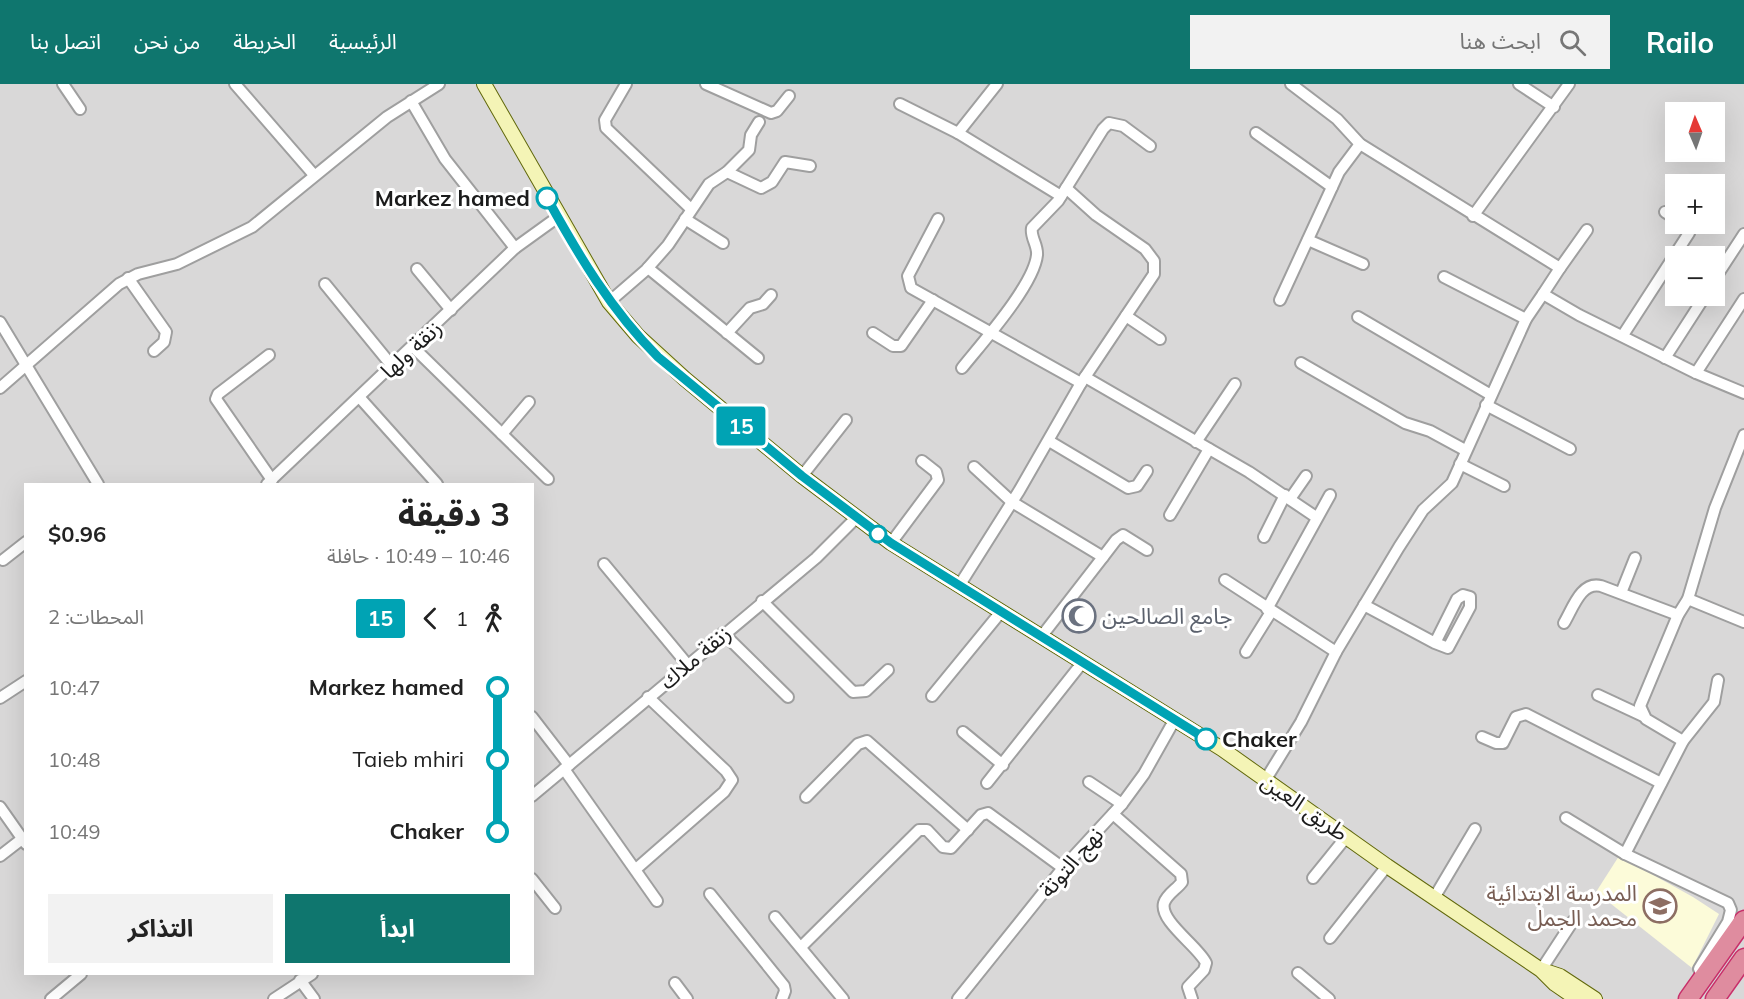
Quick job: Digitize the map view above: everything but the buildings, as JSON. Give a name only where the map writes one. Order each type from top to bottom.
[{"type":"highway","points":[[1688,999],[1744,920]]},
{"type":"highway","points":[[1700,999],[1744,937]]},
{"type":"highway","points":[[1715,999],[1744,958]]},
{"type":"highway","points":[[1725,999],[1744,972]]},
{"type":"main road","name":"طريق العين","points":[[483,84],[609,302],[658,357],[802,476],[891,543],[1000,613],[1175,719],[1266,779],[1387,866],[1541,970],[1555,984],[1577,999]]},
{"type":"main road","name":"طريق العين","points":[[1541,970],[1560,976],[1595,999]]},
{"type":"street","points":[[63,84],[80,109]]},
{"type":"street","points":[[235,84],[314,175]]},
{"type":"street","points":[[0,388],[128,278],[177,264],[241,234],[272,213],[314,175],[411,101],[439,84]]},
{"type":"street","points":[[626,84],[604,120],[606,128],[692,209]]},
{"type":"street","points":[[706,84],[771,113],[777,111],[789,96]]},
{"type":"street","points":[[958,133],[997,84]]},
{"type":"street","points":[[1291,84],[1337,119],[1360,144],[1560,268]]},
{"type":"street","points":[[1519,84],[1554,107]]},
{"type":"street","points":[[1473,216],[1569,84]]},
{"type":"street","points":[[411,101],[445,159],[516,249]]},
{"type":"street","points":[[900,104],[958,133],[1064,192],[1144,249],[1154,261],[1154,274],[1083,380],[1049,441],[959,586]]},
{"type":"street","points":[[609,302],[648,268],[668,245],[709,184],[727,172],[751,147],[751,135],[759,122]]},
{"type":"street","points":[[962,368],[1010,307],[1034,264],[1037,251],[1032,228],[1064,192],[1103,129],[1109,123],[1123,126],[1150,146]]},
{"type":"street","points":[[1256,133],[1332,187]]},
{"type":"street","points":[[1280,300],[1332,187],[1360,144]]},
{"type":"street","points":[[727,172],[752,186],[761,188],[772,182],[784,162],[810,166]]},
{"type":"street","name":"زنقة ولها","points":[[270,482],[516,249],[558,217]]},
{"type":"street","points":[[686,219],[723,243]]},
{"type":"street","points":[[938,219],[908,280],[911,288],[1209,449],[1316,517]]},
{"type":"street","points":[[1266,779],[1301,722],[1336,652],[1423,510],[1449,487],[1526,320],[1587,230]]},
{"type":"street","points":[[1623,335],[1688,234]]},
{"type":"street","points":[[1725,263],[1744,234]]},
{"type":"street","points":[[1308,240],[1363,264]]},
{"type":"street","points":[[648,268],[758,358]]},
{"type":"street","points":[[417,269],[452,310]]},
{"type":"street","points":[[1444,277],[1526,320]]},
{"type":"street","points":[[128,278],[166,332],[164,342],[154,351]]},
{"type":"street","points":[[325,284],[392,366]]},
{"type":"street","points":[[1543,294],[1579,315],[1665,358],[1744,393]]},
{"type":"street","points":[[727,333],[750,308],[763,304],[771,295]]},
{"type":"street","points":[[1696,373],[1744,299]]},
{"type":"street","points":[[873,333],[893,346],[902,346],[933,300]]},
{"type":"street","points":[[1665,358],[1699,306]]},
{"type":"street","points":[[1126,316],[1160,339]]},
{"type":"street","points":[[1358,317],[1570,449]]},
{"type":"street","points":[[0,322],[97,483]]},
{"type":"street","points":[[413,347],[548,479]]},
{"type":"street","points":[[269,355],[219,394],[216,399],[270,482]]},
{"type":"street","points":[[1301,363],[1405,423],[1430,431],[1465,450]]},
{"type":"street","points":[[1196,442],[1235,384]]},
{"type":"street","points":[[360,398],[436,483]]},
{"type":"street","points":[[502,434],[529,402]]},
{"type":"street","points":[[802,476],[846,420]]},
{"type":"street","points":[[1643,716],[1640,706],[1678,615],[1688,599],[1716,508],[1744,435]]},
{"type":"street","points":[[1049,441],[1128,488],[1137,486],[1147,471]]},
{"type":"street","points":[[1170,515],[1209,449]]},
{"type":"street","points":[[891,543],[938,480],[936,472],[922,461]]},
{"type":"street","points":[[1460,464],[1504,486]]},
{"type":"street","points":[[974,467],[1012,502],[1103,557]]},
{"type":"street","points":[[1264,537],[1287,497],[1305,476]]},
{"type":"street","points":[[1246,652],[1316,517],[1330,495]]},
{"type":"street","name":"زنقة ملاك","points":[[534,794],[723,633],[816,558],[856,518]]},
{"type":"street","points":[[1041,637],[1121,535],[1147,550]]},
{"type":"street","points":[[3,560],[24,544]]},
{"type":"street","points":[[1621,593],[1635,558]]},
{"type":"street","points":[[604,564],[687,664]]},
{"type":"street","points":[[1225,580],[1336,652]]},
{"type":"street","points":[[1564,623],[1587,586],[1596,585],[1678,615]]},
{"type":"street","points":[[1364,605],[1435,644],[1445,648],[1451,646],[1470,607],[1470,597],[1463,595],[1457,599],[1435,644]]},
{"type":"street","points":[[1688,599],[1744,622]]},
{"type":"street","points":[[762,601],[853,692],[866,691],[888,670]]},
{"type":"street","points":[[932,696],[1000,613]]},
{"type":"street","points":[[723,633],[788,697]]},
{"type":"street","points":[[987,783],[1082,663]]},
{"type":"street","points":[[1625,854],[1683,741],[1714,702],[1718,680]]},
{"type":"street","points":[[0,698],[24,682]]},
{"type":"street","points":[[1598,696],[1643,716],[1683,741]]},
{"type":"street","points":[[636,869],[724,792],[732,780],[726,771],[648,697]]},
{"type":"street","points":[[1482,737],[1503,743],[1516,717],[1526,714],[1661,783]]},
{"type":"street","name":"نهج التوتة","points":[[961,998],[1063,868],[1122,804],[1144,774],[1175,719]]},
{"type":"street","points":[[534,720],[657,900]]},
{"type":"street","points":[[963,732],[1003,765]]},
{"type":"street","points":[[806,797],[858,744],[867,741],[968,830]]},
{"type":"street","points":[[1089,782],[1122,804]]},
{"type":"street","points":[[0,807],[24,842],[0,856]]},
{"type":"street","points":[[801,947],[919,830],[927,830],[943,847],[948,849],[957,844],[981,815],[988,813],[1063,868]]},
{"type":"street","points":[[1113,814],[1181,874],[1182,882],[1168,896],[1164,910],[1170,922],[1206,963],[1204,970],[1188,987],[1192,999]]},
{"type":"street","points":[[1566,818],[1625,854],[1722,898],[1730,906],[1728,921],[1699,969],[1704,976]]},
{"type":"street","points":[[1434,898],[1474,829]]},
{"type":"street","points":[[1313,878],[1347,836]]},
{"type":"street","points":[[1330,938],[1387,866]]},
{"type":"street","points":[[534,882],[555,908]]},
{"type":"street","points":[[710,894],[784,986],[782,999]]},
{"type":"street","points":[[775,917],[843,999]]},
{"type":"street","points":[[1541,970],[1573,921]]},
{"type":"street","points":[[1298,973],[1329,999]]},
{"type":"street","points":[[51,999],[80,975]]},
{"type":"street","points":[[274,999],[305,976],[314,999]]},
{"type":"street","points":[[675,983],[687,999]]},
{"type":"shaded area","points":[[0,84],[1744,84],[1744,999],[0,999]]},
{"type":"shaded area","name":"المدرسة الابتدائية محمد الجمل","points":[[1619,856],[1719,914],[1692,968],[1596,892]]},
{"type":"bus line","name":"15","points":[[547,198],[583,261],[624,321],[658,357],[802,476],[891,543],[1000,613],[1206,739]]},
{"type":"place","name":"Markez hamed","points":[[547,198]]},
{"type":"place","name":"جامع الصالحين","points":[[1079,616]]},
{"type":"place","name":"Chaker","points":[[1206,739]]},
{"type":"place","name":"المدرسة الابتدائية محمد الجمل","points":[[1660,906]]}]
